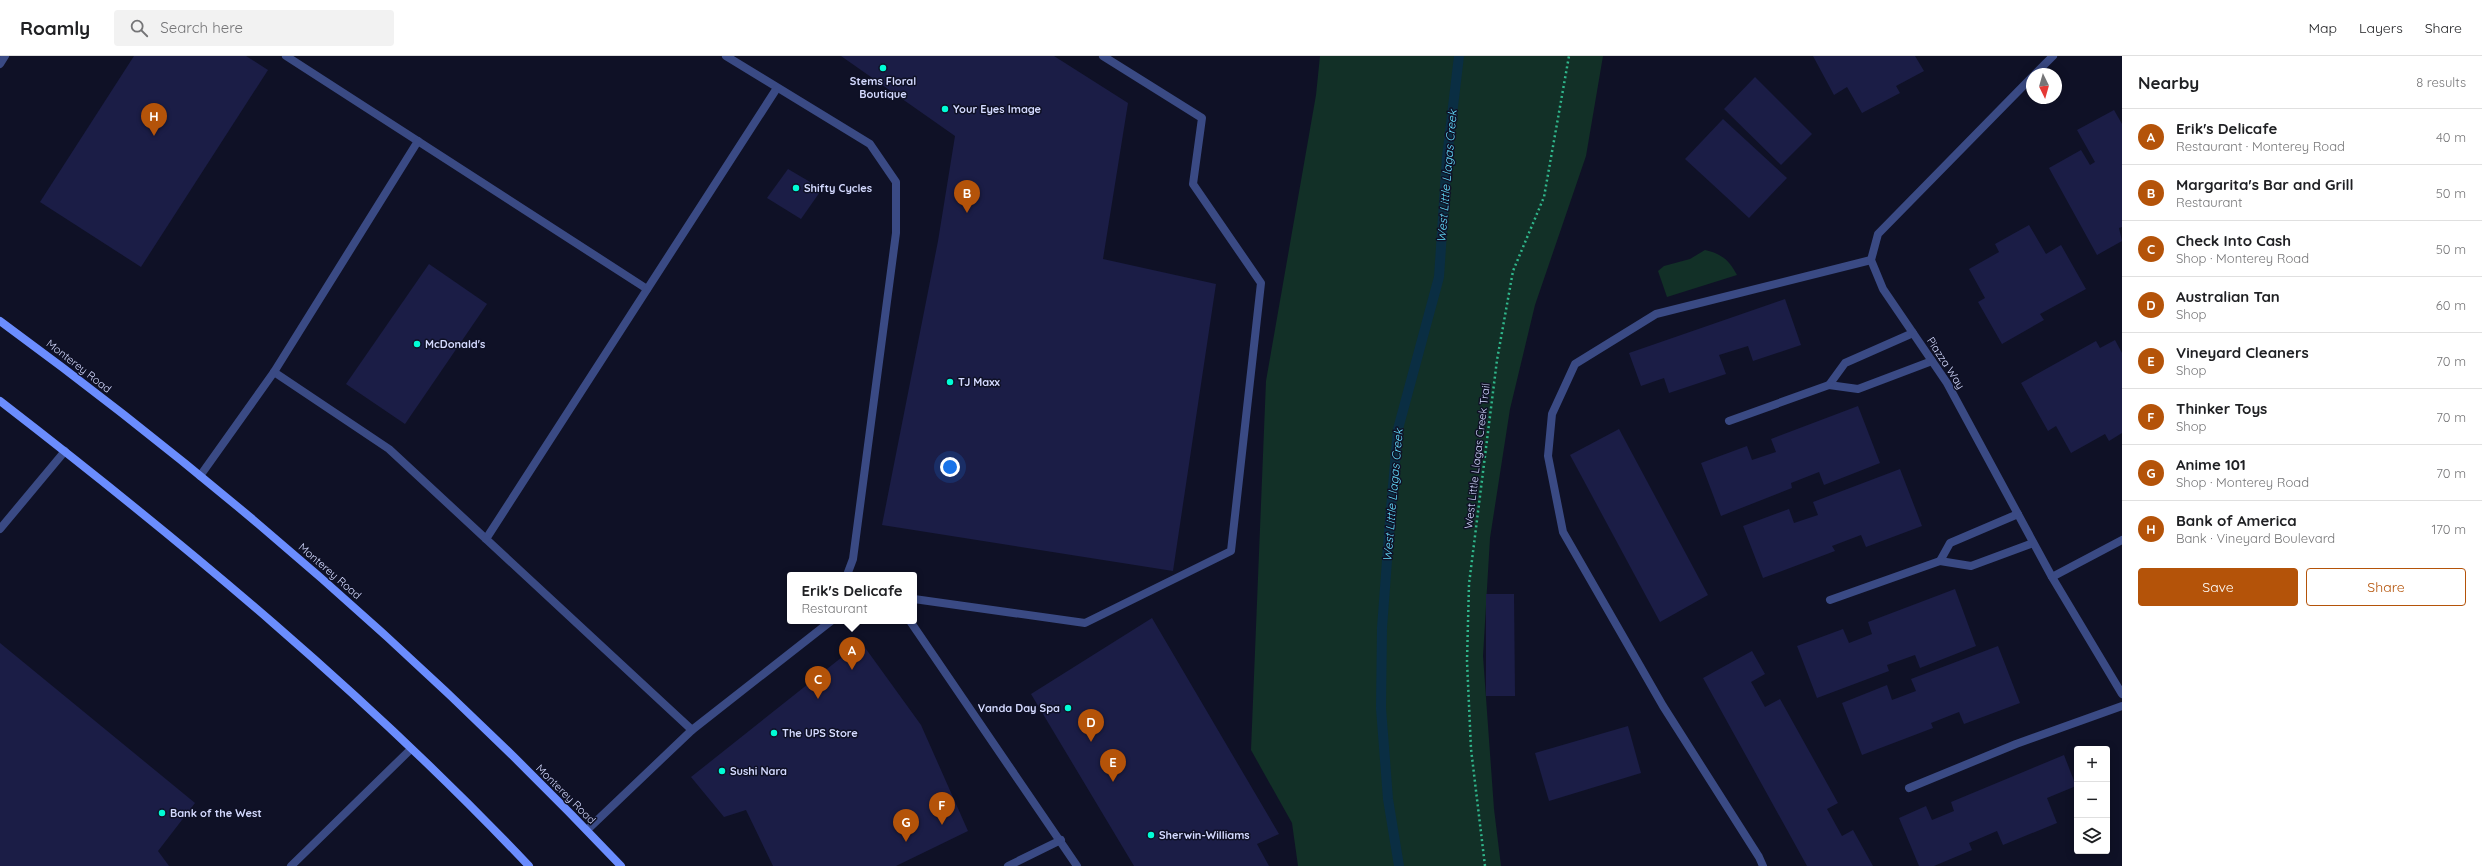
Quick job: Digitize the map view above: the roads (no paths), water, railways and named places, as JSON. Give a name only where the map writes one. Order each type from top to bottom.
[{"type":"main road","name":"Monterey Road","points":[[0,321],[200,476],[369,619],[456,700],[587,830],[621,866]]},
{"type":"main road","points":[[0,401],[65,451],[231,588],[411,749],[529,866]]},
{"type":"street","points":[[0,64],[5,56]]},
{"type":"street","points":[[286,56],[647,289]]},
{"type":"street","points":[[726,56],[870,144],[896,182],[896,233],[891,274],[853,559],[848,572]]},
{"type":"street","points":[[917,599],[1085,623],[1231,551],[1261,283],[1193,184],[1202,118],[1104,56]]},
{"type":"street","points":[[2041,68],[2053,56]]},
{"type":"street","points":[[1763,866],[1759,857],[1663,706],[1563,532],[1548,456],[1552,414],[1576,364],[1656,314],[1871,260],[1878,234],[2026,83]]},
{"type":"street","points":[[486,539],[778,88]]},
{"type":"street","points":[[200,476],[274,372],[418,142]]},
{"type":"street","name":"Piazza Way","points":[[1871,260],[1883,288],[1947,383],[2052,577],[2122,694]]},
{"type":"street","points":[[1829,385],[1845,363],[1913,333]]},
{"type":"street","points":[[1729,421],[1829,385],[1858,389],[1932,361]]},
{"type":"street","points":[[274,372],[390,449],[692,730]]},
{"type":"street","points":[[0,529],[65,451]]},
{"type":"street","points":[[1940,561],[1950,544],[2018,514]]},
{"type":"street","points":[[2052,577],[2122,540]]},
{"type":"street","points":[[1830,600],[1940,561],[1971,566],[2033,543]]},
{"type":"street","points":[[587,830],[692,730],[827,624]]},
{"type":"street","points":[[912,624],[1077,866]]},
{"type":"street","points":[[1909,788],[2016,744],[2122,706]]},
{"type":"street","points":[[291,866],[411,749]]},
{"type":"street","points":[[1008,866],[1060,840]]},
{"type":"waterway","name":"West Little Llagas Creek","points":[[1399,866],[1388,799],[1381,708],[1382,628],[1398,429],[1439,277],[1447,157],[1459,56]]},
{"type":"place","name":"Stems Floral Boutique","points":[[883,68]]},
{"type":"place","name":"Your Eyes Image","points":[[945,109]]},
{"type":"place","name":"Bank of America","points":[[154,136]]},
{"type":"place","name":"Shifty Cycles","points":[[796,188]]},
{"type":"place","name":"Margarita's Bar and Grill","points":[[967,213]]},
{"type":"place","name":"McDonald's","points":[[417,344]]},
{"type":"place","name":"TJ Maxx","points":[[950,382]]},
{"type":"place","name":"Erik's Delicafe","points":[[852,670]]},
{"type":"place","name":"Check Into Cash","points":[[818,699]]},
{"type":"place","name":"Vanda Day Spa","points":[[1068,708]]},
{"type":"place","name":"The UPS Store","points":[[774,733]]},
{"type":"place","name":"Australian Tan","points":[[1091,742]]},
{"type":"place","name":"Sushi Nara","points":[[722,771]]},
{"type":"place","name":"Vineyard Cleaners","points":[[1113,782]]},
{"type":"place","name":"Bank of the West","points":[[162,813]]},
{"type":"place","name":"Thinker Toys","points":[[942,825]]},
{"type":"place","name":"Sherwin-Williams","points":[[1151,835]]},
{"type":"place","name":"Anime 101","points":[[906,842]]}]
